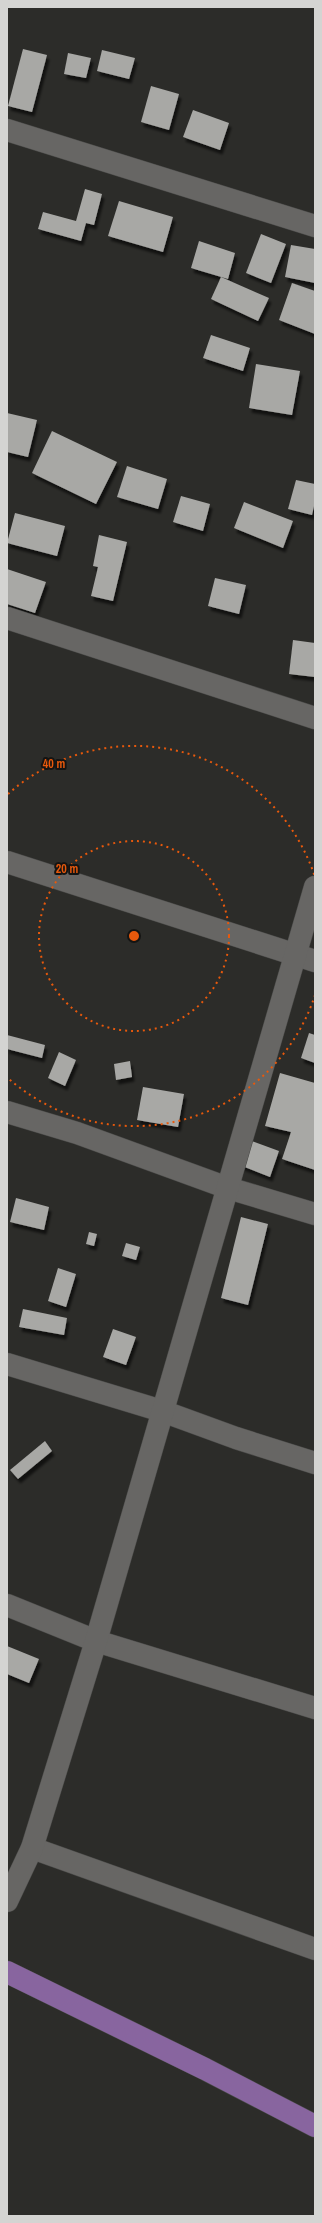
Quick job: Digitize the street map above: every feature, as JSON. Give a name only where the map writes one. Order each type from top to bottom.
[{"type":"main road","points":[[7,1972],[205,2069],[315,2126]]},
{"type":"street","points":[[7,130],[315,226]]},
{"type":"street","points":[[7,618],[315,718]]},
{"type":"street","points":[[7,862],[294,956],[315,961]]},
{"type":"street","points":[[7,1901],[32,1848],[96,1641],[315,887]]},
{"type":"street","points":[[7,1112],[78,1134],[228,1188],[315,1214]]},
{"type":"street","points":[[7,1364],[162,1411],[236,1438],[315,1462]]},
{"type":"street","points":[[7,1605],[96,1641],[315,1708]]},
{"type":"street","points":[[32,1848],[315,1949]]},
{"type":"building","points":[[23,49],[47,55],[32,112],[8,106]]},
{"type":"building","points":[[102,50],[135,58],[129,79],[97,71]]},
{"type":"building","points":[[68,53],[91,58],[86,78],[64,74]]},
{"type":"building","points":[[151,86],[179,94],[169,130],[141,122]]},
{"type":"building","points":[[193,110],[229,123],[220,150],[183,137]]},
{"type":"building","points":[[85,189],[102,194],[94,225],[86,223],[81,241],[38,229],[43,212],[76,221]]},
{"type":"building","points":[[119,201],[173,217],[163,252],[108,236]]},
{"type":"building","points":[[261,234],[286,244],[271,283],[246,273]]},
{"type":"building","points":[[199,241],[235,253],[228,279],[191,268]]},
{"type":"building","points":[[291,245],[315,249],[315,283],[285,277]]},
{"type":"building","points":[[221,277],[269,298],[258,321],[211,299]]},
{"type":"building","points":[[292,283],[315,291],[315,334],[279,320]]},
{"type":"building","points":[[211,335],[250,348],[243,371],[203,358]]},
{"type":"building","points":[[256,364],[300,371],[292,415],[249,408]]},
{"type":"building","points":[[7,413],[37,420],[28,457],[7,452]]},
{"type":"building","points":[[52,431],[117,462],[96,504],[32,473]]},
{"type":"building","points":[[127,466],[167,479],[158,509],[117,497]]},
{"type":"building","points":[[296,480],[315,484],[315,502],[312,515],[288,509]]},
{"type":"building","points":[[181,496],[210,504],[203,531],[173,522]]},
{"type":"building","points":[[244,502],[293,521],[283,548],[234,528]]},
{"type":"building","points":[[15,513],[65,526],[57,556],[7,543]]},
{"type":"building","points":[[99,535],[127,542],[113,601],[91,596],[98,567],[93,566]]},
{"type":"building","points":[[7,569],[46,582],[35,613],[7,604]]},
{"type":"building","points":[[215,578],[246,585],[239,614],[208,606]]},
{"type":"building","points":[[293,640],[315,643],[315,677],[289,674]]},
{"type":"building","points":[[309,1033],[315,1035],[315,1063],[301,1058]]},
{"type":"building","points":[[7,1035],[45,1045],[42,1058],[7,1049]]},
{"type":"building","points":[[59,1052],[76,1060],[65,1086],[48,1078]]},
{"type":"building","points":[[130,1061],[132,1077],[116,1080],[114,1064]]},
{"type":"building","points":[[280,1073],[315,1083],[315,1170],[282,1159],[291,1132],[265,1126]]},
{"type":"building","points":[[143,1087],[184,1094],[178,1127],[137,1120]]},
{"type":"building","points":[[246,1139],[279,1151],[270,1177],[237,1164]]},
{"type":"building","points":[[16,1198],[49,1207],[44,1230],[10,1222]]},
{"type":"building","points":[[241,1217],[268,1224],[248,1305],[221,1298]]},
{"type":"building","points":[[89,1232],[97,1234],[94,1246],[86,1244]]},
{"type":"building","points":[[126,1243],[140,1247],[136,1260],[122,1256]]},
{"type":"building","points":[[58,1268],[76,1274],[66,1307],[48,1301]]},
{"type":"building","points":[[23,1309],[67,1318],[64,1335],[19,1327]]},
{"type":"building","points":[[113,1329],[136,1337],[126,1365],[103,1357]]},
{"type":"building","points":[[45,1441],[52,1451],[18,1479],[10,1470]]},
{"type":"building","points":[[7,1646],[39,1659],[29,1683],[7,1674]]}]
